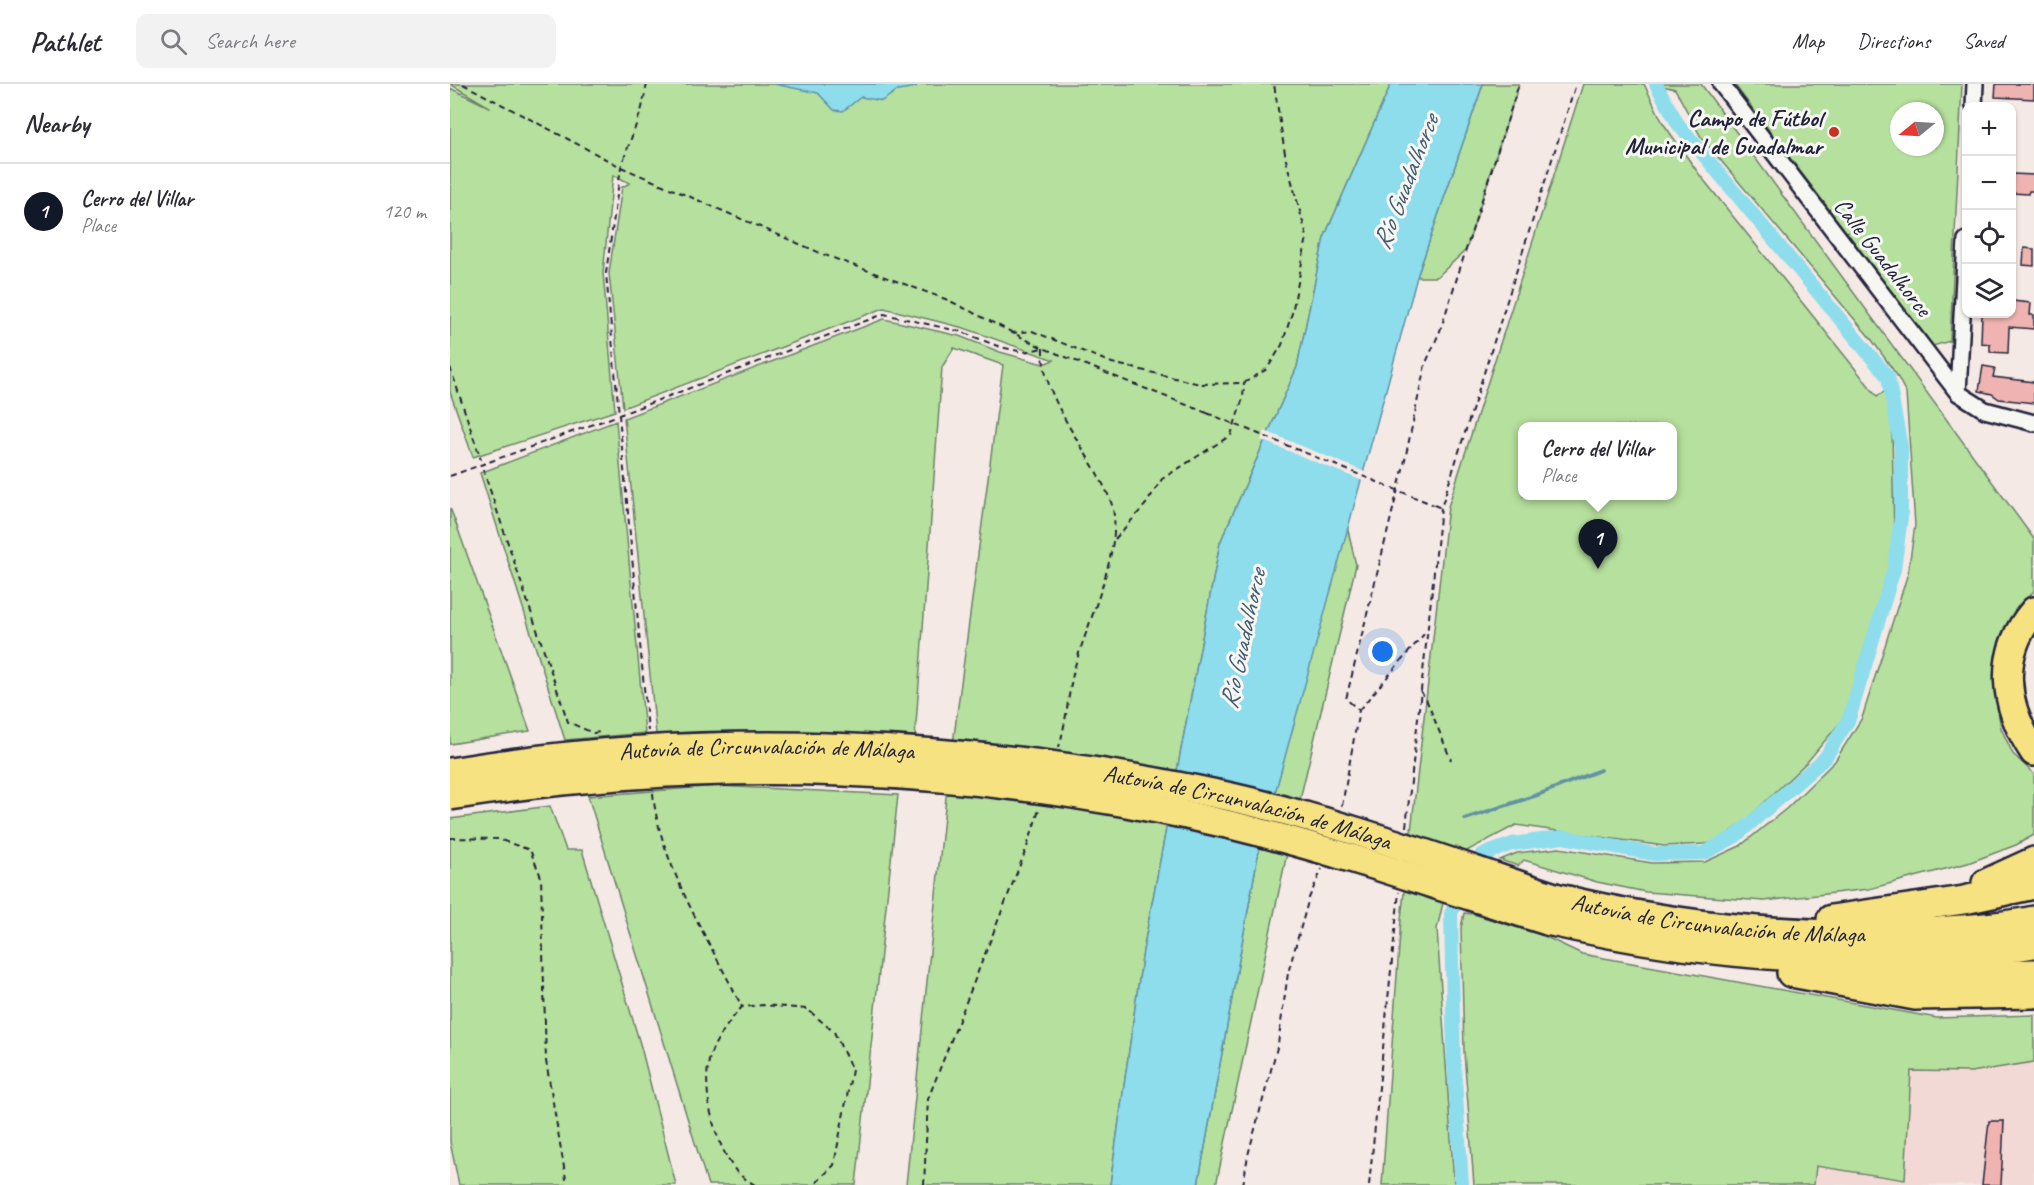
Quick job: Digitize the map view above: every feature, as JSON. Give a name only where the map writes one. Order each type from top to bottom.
[{"type":"highway","points":[[2034,611],[2012,651],[2008,693],[2012,712],[2034,752]]},
{"type":"highway","points":[[2034,639],[2025,665],[2023,688],[2026,709],[2034,725]]},
{"type":"highway","name":"Autovía de Circunvalación de Málaga","points":[[450,772],[551,758],[723,747],[816,747],[1013,761],[1136,778],[1300,815],[1551,909]]},
{"type":"highway","name":"Autovía de Circunvalación de Málaga","points":[[450,796],[556,782],[722,770],[874,773],[1009,785],[1132,804],[1283,838],[1551,909],[1645,916],[1757,955],[1884,958],[1984,951],[2034,944]]},
{"type":"highway","points":[[1906,910],[1992,881],[2034,861]]},
{"type":"highway","points":[[2034,885],[1906,910],[1846,918],[1793,922],[1763,920],[1713,938],[1745,968],[1791,973],[1923,978],[2034,973]]},
{"type":"highway","name":"Autovía de Circunvalación de Málaga","points":[[1713,938],[1765,933],[1890,934],[1990,927],[2034,921]]},
{"type":"highway","points":[[1791,973],[1915,996],[2034,994]]},
{"type":"street","name":"Calle Guadalhorce","points":[[1721,84],[1959,393],[1985,410],[2034,423]]},
{"type":"street","points":[[1974,102],[1975,84]]},
{"type":"street","points":[[1959,393],[1965,264]]},
{"type":"path","points":[[463,84],[621,167],[825,255],[948,300],[1043,348],[1441,507],[1576,84]]},
{"type":"path","points":[[647,84],[642,108],[621,167],[606,273],[649,741]]},
{"type":"path","points":[[1011,333],[1032,331],[1112,363],[1200,384],[1244,383],[1267,369],[1282,345],[1292,313],[1307,237],[1286,160],[1275,84]]},
{"type":"path","points":[[1359,710],[1346,699],[1403,469],[1425,365],[1440,331],[1519,84]]},
{"type":"path","points":[[450,476],[619,415],[884,314],[962,332],[1008,349],[1024,352],[1043,348]]},
{"type":"path","points":[[1043,348],[1043,364]]},
{"type":"path","points":[[450,368],[481,460]]},
{"type":"path","points":[[1115,539],[1146,504],[1162,479],[1231,435],[1243,398],[1244,383]]},
{"type":"path","points":[[483,469],[568,722],[593,733],[603,732]]},
{"type":"path","points":[[1341,813],[1359,710],[1426,632]]},
{"type":"path","points":[[1420,691],[1426,699],[1451,759]]},
{"type":"path","points":[[644,730],[648,729]]},
{"type":"path","points":[[653,787],[654,810],[671,865],[742,1006]]},
{"type":"path","points":[[450,838],[498,839],[530,850],[541,877],[546,1060],[567,1185]]},
{"type":"path","points":[[1243,1185],[1248,1155],[1278,1044],[1288,973],[1309,898],[1323,868]]},
{"type":"path","points":[[742,1006],[712,1049],[706,1091],[722,1148],[737,1173],[755,1185]]},
{"type":"path","points":[[742,1006],[807,1008],[834,1032],[852,1070],[834,1165],[814,1185]]},
{"type":"shaded area","points":[[2034,1062],[2034,1185],[1814,1185],[1816,1166],[1905,1180],[1911,1071],[1971,1072]]},
{"type":"green space","points":[[450,84],[1391,84],[1324,238],[1297,367],[1220,543],[1143,951],[1110,1185],[906,1185],[946,797],[1003,365],[954,348],[942,367],[915,738],[656,734],[624,418],[884,319],[959,336],[1000,352],[1043,364],[1054,360],[964,328],[884,308],[623,408],[609,273],[622,187],[630,183],[613,175],[603,273],[615,411],[473,457],[450,392],[450,88],[491,108]]},
{"type":"green space","points":[[1483,84],[1519,84],[1466,250],[1437,277],[1417,277]]},
{"type":"green space","points":[[1583,84],[1644,84],[1663,123],[1699,174],[1877,396],[1887,390],[1892,427],[1894,540],[1888,574],[1844,718],[1808,761],[1746,820],[1719,841],[1664,846],[1516,825],[1465,852],[1456,846],[1437,929],[1454,1185],[1382,1185],[1401,919],[1448,507]]},
{"type":"green space","points":[[1654,84],[1701,84],[2034,539],[2034,591],[2014,614],[2000,647],[1994,688],[2001,728],[2013,754],[2034,774],[2034,835],[2016,845],[1968,863],[1869,889],[1764,901],[1646,892],[1597,882],[1524,860],[1518,866],[1500,860],[1517,853],[1559,848],[1652,863],[1705,862],[1740,846],[1786,809],[1835,761],[1862,718],[1908,573],[1915,525],[1906,393],[1896,374],[1872,340],[1701,137],[1675,89]]},
{"type":"green space","points":[[1734,84],[1962,84],[1950,341],[1933,346]]},
{"type":"green space","points":[[616,421],[645,733],[565,740],[480,473]]},
{"type":"green space","points":[[450,508],[454,518],[530,731],[450,744]]},
{"type":"green space","points":[[1347,526],[1356,565],[1286,858],[1216,1185],[1198,1185],[1258,855]]},
{"type":"green space","points":[[718,786],[898,795],[856,1185],[708,1185],[588,796]]},
{"type":"green space","points":[[550,806],[566,850],[582,850],[641,1047],[676,1185],[459,1185],[450,1142],[450,819]]},
{"type":"green space","points":[[1464,913],[1542,935],[1582,954],[1937,1018],[2034,1015],[2034,1062],[1971,1072],[1911,1071],[1905,1180],[1816,1166],[1814,1185],[1474,1185],[1464,1052],[1461,928]]},
{"type":"water","points":[[774,84],[917,84],[916,87],[898,90],[882,101],[861,97],[843,111],[834,110],[818,93]]},
{"type":"water","name":"Río Guadalhorce","points":[[1391,84],[1483,84],[1417,277],[1258,855],[1198,1185],[1110,1185],[1143,951],[1220,543],[1297,367],[1324,238]]},
{"type":"pier","points":[[1265,431],[1365,472],[1363,481],[1261,440]]},
{"type":"building","points":[[1996,84],[2034,84],[2034,99],[1995,97]]},
{"type":"building","points":[[2016,174],[2034,175],[2034,191],[2029,191],[2028,194],[2016,193]]},
{"type":"building","points":[[2024,248],[2034,249],[2034,266],[2023,265]]},
{"type":"building","points":[[2016,301],[2031,303],[2030,315],[2034,315],[2034,329],[2009,327],[2008,353],[1990,352],[1990,344],[1981,343],[1982,318],[2016,318]]},
{"type":"building","points":[[1983,366],[1995,368],[1993,377],[2034,382],[2034,403],[1999,399],[1992,394],[1979,391]]},
{"type":"building","points":[[1989,1121],[2004,1121],[2001,1185],[1982,1185]]},
{"type":"waterway","points":[[1470,873],[1482,855],[1512,844],[1563,837],[1654,854],[1704,853],[1736,836],[1825,758],[1849,719],[1894,569],[1901,518],[1901,447],[1888,377],[1678,124],[1656,84]]},
{"type":"waterway","points":[[1465,819],[1540,794],[1600,770]]},
{"type":"waterway","points":[[1460,889],[1451,914],[1454,1063],[1462,1185]]},
{"type":"place","name":"Campo de Fútbol Municipal de Guadalmar","points":[[1834,132]]},
{"type":"place","name":"Cerro del Villar","points":[[1598,569]]}]
